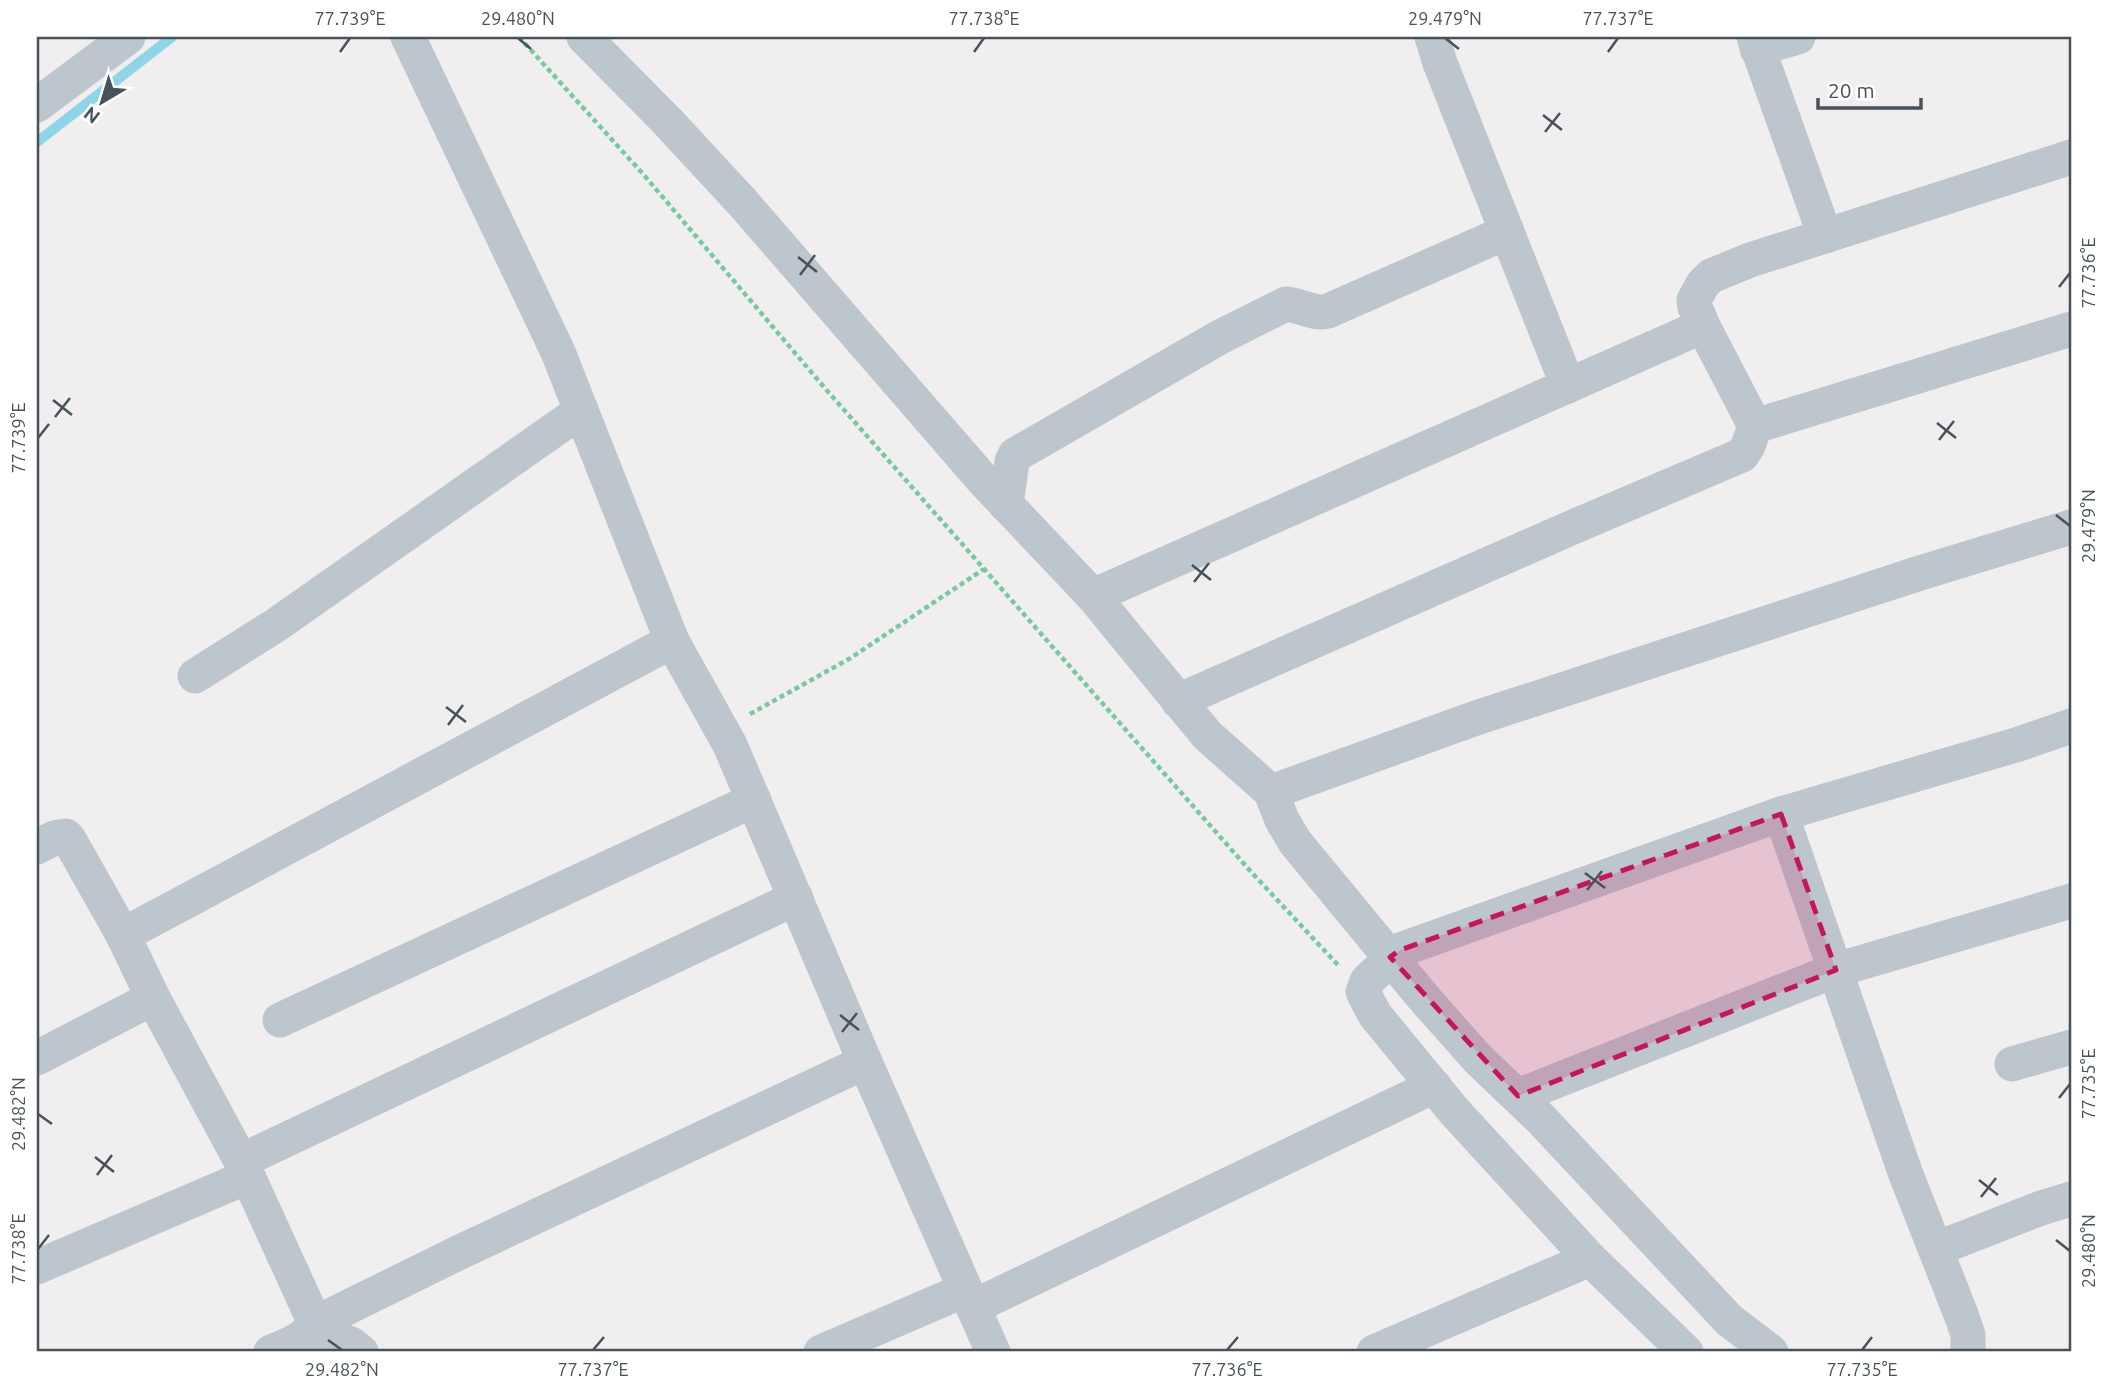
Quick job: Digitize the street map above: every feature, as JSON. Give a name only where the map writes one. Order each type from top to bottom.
[{"type":"street","points":[[37,105],[128,37]]},
{"type":"street","points":[[408,37],[558,352],[673,641],[730,745],[865,1062],[993,1352]]},
{"type":"street","points":[[584,37],[743,203],[1006,505],[1093,596],[1207,735],[1271,792],[1282,820],[1376,974],[1423,997],[1478,1059],[1518,1096],[1729,1320],[1771,1352]]},
{"type":"street","points":[[1432,37],[1568,386]]},
{"type":"street","points":[[1798,37],[1755,43],[1825,236]]},
{"type":"street","points":[[1178,701],[1742,455],[1755,426],[1695,307],[1697,291],[1711,276],[1750,260],[2071,157]]},
{"type":"street","points":[[1006,505],[1012,461],[1021,450],[1220,337],[1286,304],[1314,312],[1328,311],[1507,232]]},
{"type":"street","points":[[1093,596],[1703,326]]},
{"type":"street","points":[[1755,426],[2071,328]]},
{"type":"street","points":[[195,676],[276,625],[581,411]]},
{"type":"street","points":[[1271,792],[1476,718],[1907,577],[2071,527]]},
{"type":"street","points":[[123,935],[673,641]]},
{"type":"street","points":[[1686,1352],[1590,1259],[1454,1111],[1375,1015],[1376,974],[1400,950],[1697,843],[1781,814],[2019,744],[2071,726]]},
{"type":"street","points":[[280,1020],[754,800]]},
{"type":"street","points":[[1781,814],[1905,1172],[1962,1317],[1968,1335],[1968,1352]]},
{"type":"street","points":[[37,847],[54,838],[66,836],[123,935],[153,998],[244,1169],[315,1324],[361,1352]]},
{"type":"street","points":[[37,1267],[244,1169],[796,898]]},
{"type":"street","points":[[1518,1096],[1836,970],[2071,901]]},
{"type":"street","points":[[37,1058],[153,998]]},
{"type":"street","points":[[2012,1064],[2071,1047]]},
{"type":"street","points":[[271,1352],[302,1339],[315,1324],[326,1318],[470,1247],[865,1062]]},
{"type":"street","points":[[821,1352],[969,1298],[1434,1086]]},
{"type":"street","points":[[1936,1249],[2071,1199]]},
{"type":"street","points":[[1374,1352],[1590,1259]]},
{"type":"path","points":[[519,37],[643,174],[823,386],[1244,863],[1376,974]]},
{"type":"path","points":[[722,730],[849,659],[984,569]]},
{"type":"highlighted area","points":[[1781,814],[1836,970],[1518,1096],[1390,957],[1400,950]]},
{"type":"waterway","points":[[37,142],[172,37]]}]
